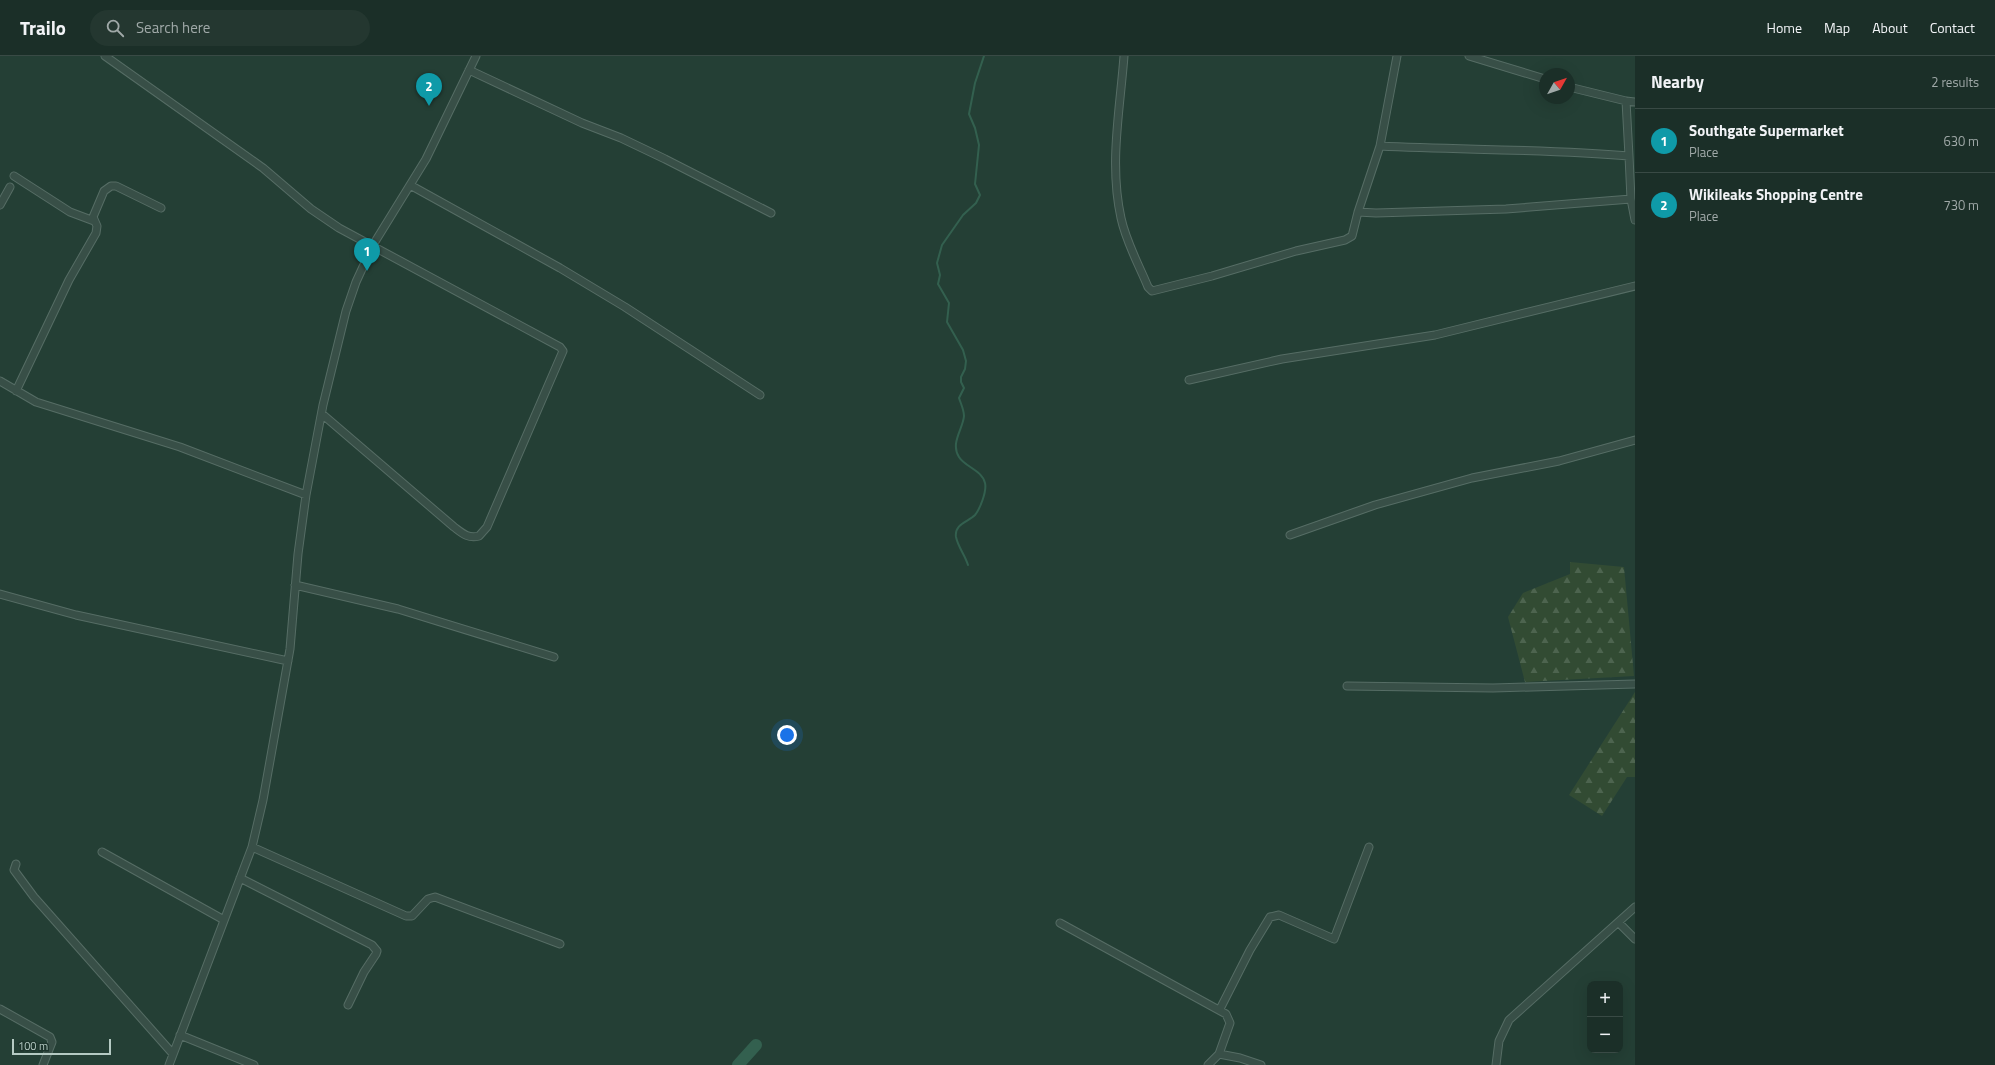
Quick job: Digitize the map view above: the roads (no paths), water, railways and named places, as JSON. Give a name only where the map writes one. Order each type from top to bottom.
[{"type":"street","points":[[105,56],[263,168],[311,209],[339,228],[560,347],[563,354],[485,530],[474,537],[466,535],[454,527],[322,414]]},
{"type":"street","points":[[169,1065],[252,847],[263,800],[288,661],[295,585],[306,495],[322,414],[346,311],[373,245],[426,159],[476,56]]},
{"type":"street","points":[[1124,56],[1116,124],[1115,168],[1118,197],[1121,219],[1130,244],[1148,286],[1152,291],[1296,251],[1345,240],[1352,236],[1358,212],[1380,146],[1396,56]]},
{"type":"street","points":[[1469,56],[1539,77]]},
{"type":"street","points":[[469,70],[582,123],[659,156],[771,213]]},
{"type":"street","points":[[1575,88],[1635,102]]},
{"type":"street","points":[[1626,101],[1631,199],[1635,220]]},
{"type":"street","points":[[1380,146],[1579,152],[1629,156]]},
{"type":"street","points":[[14,176],[70,212],[94,221]]},
{"type":"street","points":[[16,391],[69,280],[96,233],[97,226],[93,217],[104,191],[112,186],[161,208]]},
{"type":"street","points":[[410,186],[560,268],[625,307],[760,394]]},
{"type":"street","points":[[0,205],[10,187]]},
{"type":"street","points":[[1358,212],[1376,213],[1506,209],[1631,199]]},
{"type":"street","points":[[1189,380],[1282,359],[1436,335],[1635,286]]},
{"type":"street","points":[[0,381],[42,404],[180,447],[306,495]]},
{"type":"street","points":[[1290,534],[1375,505],[1472,478],[1559,461],[1635,440]]},
{"type":"street","points":[[295,585],[398,609],[554,657]]},
{"type":"street","points":[[0,594],[76,615],[288,661]]},
{"type":"street","points":[[1347,686],[1493,688],[1635,684]]},
{"type":"street","points":[[1220,1009],[1250,950],[1270,917],[1279,915],[1334,939],[1369,846]]},
{"type":"street","points":[[252,847],[406,916],[412,916],[428,899],[435,897],[560,944]]},
{"type":"street","points":[[102,852],[224,920]]},
{"type":"street","points":[[16,864],[14,870],[34,897],[173,1054]]},
{"type":"street","points":[[240,878],[355,936],[375,948],[376,954],[364,972],[348,1005]]},
{"type":"street","points":[[1496,1065],[1499,1040],[1509,1020],[1619,923],[1635,907]]},
{"type":"street","points":[[1060,923],[1192,996],[1220,1009],[1229,1018],[1230,1023],[1219,1054],[1208,1065]]},
{"type":"street","points":[[1619,923],[1635,939]]},
{"type":"street","points":[[0,1009],[50,1037],[51,1046],[43,1065]]},
{"type":"street","points":[[180,1035],[254,1065]]},
{"type":"street","points":[[1219,1054],[1240,1058],[1261,1065]]},
{"type":"waterway","points":[[968,565],[957,541],[956,533],[959,526],[977,512],[984,495],[985,483],[981,475],[965,463],[959,457],[957,452],[956,441],[964,416],[959,398],[964,388],[961,382],[961,377],[965,369],[966,361],[963,350],[947,322],[949,303],[938,284],[940,275],[937,263],[942,245],[963,215],[976,203],[980,195],[975,184],[979,145],[975,128],[969,114],[975,83],[984,56]]},
{"type":"waterway","points":[[738,1065],[756,1045]]},
{"type":"place","name":"Wikileaks Shopping Centre","points":[[429,106]]},
{"type":"place","name":"Southgate Supermarket","points":[[367,271]]}]
